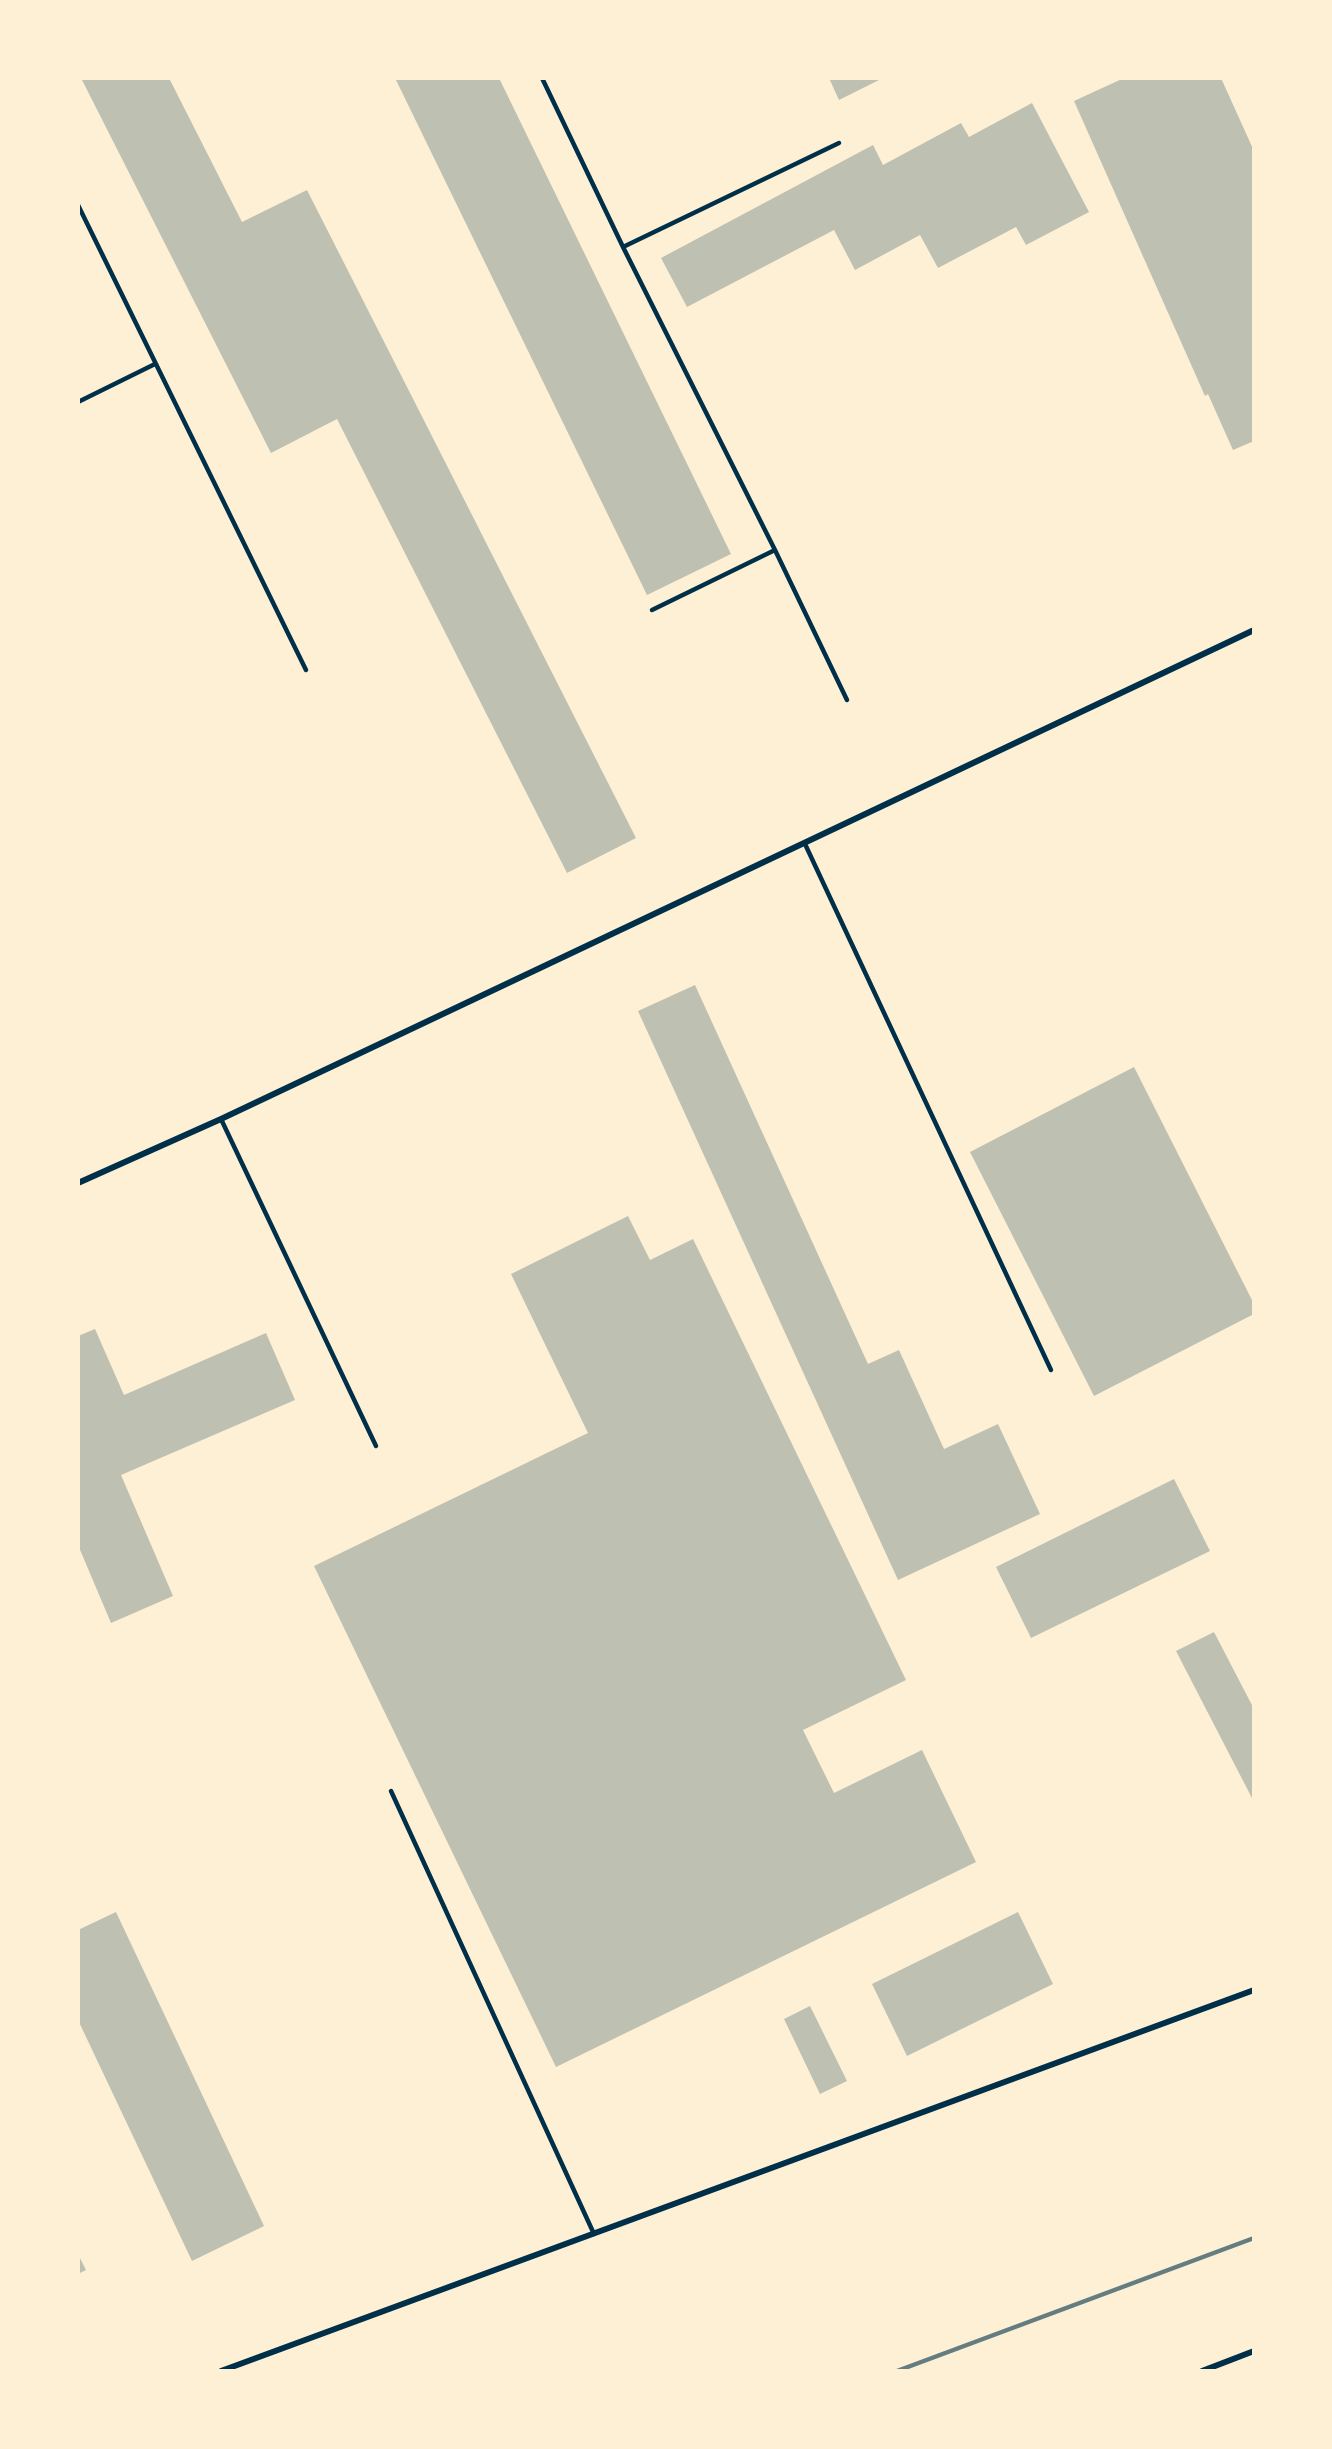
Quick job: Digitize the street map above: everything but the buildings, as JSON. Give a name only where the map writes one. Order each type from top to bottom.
[{"type":"street","points":[[78,1183],[221,1119],[1254,630]]},
{"type":"street","points":[[221,2371],[1254,1990]]},
{"type":"street","points":[[1202,2371],[1254,2352]]},
{"type":"lane","points":[[542,78],[847,700]]},
{"type":"lane","points":[[623,247],[839,142]]},
{"type":"lane","points":[[78,206],[306,670]]},
{"type":"lane","points":[[78,402],[155,364]]},
{"type":"lane","points":[[652,610],[775,550]]},
{"type":"lane","points":[[805,844],[1051,1370]]},
{"type":"lane","points":[[221,1119],[376,1446]]},
{"type":"lane","points":[[391,1791],[594,2234]]},
{"type":"railway","points":[[897,2371],[1254,2238]]}]
